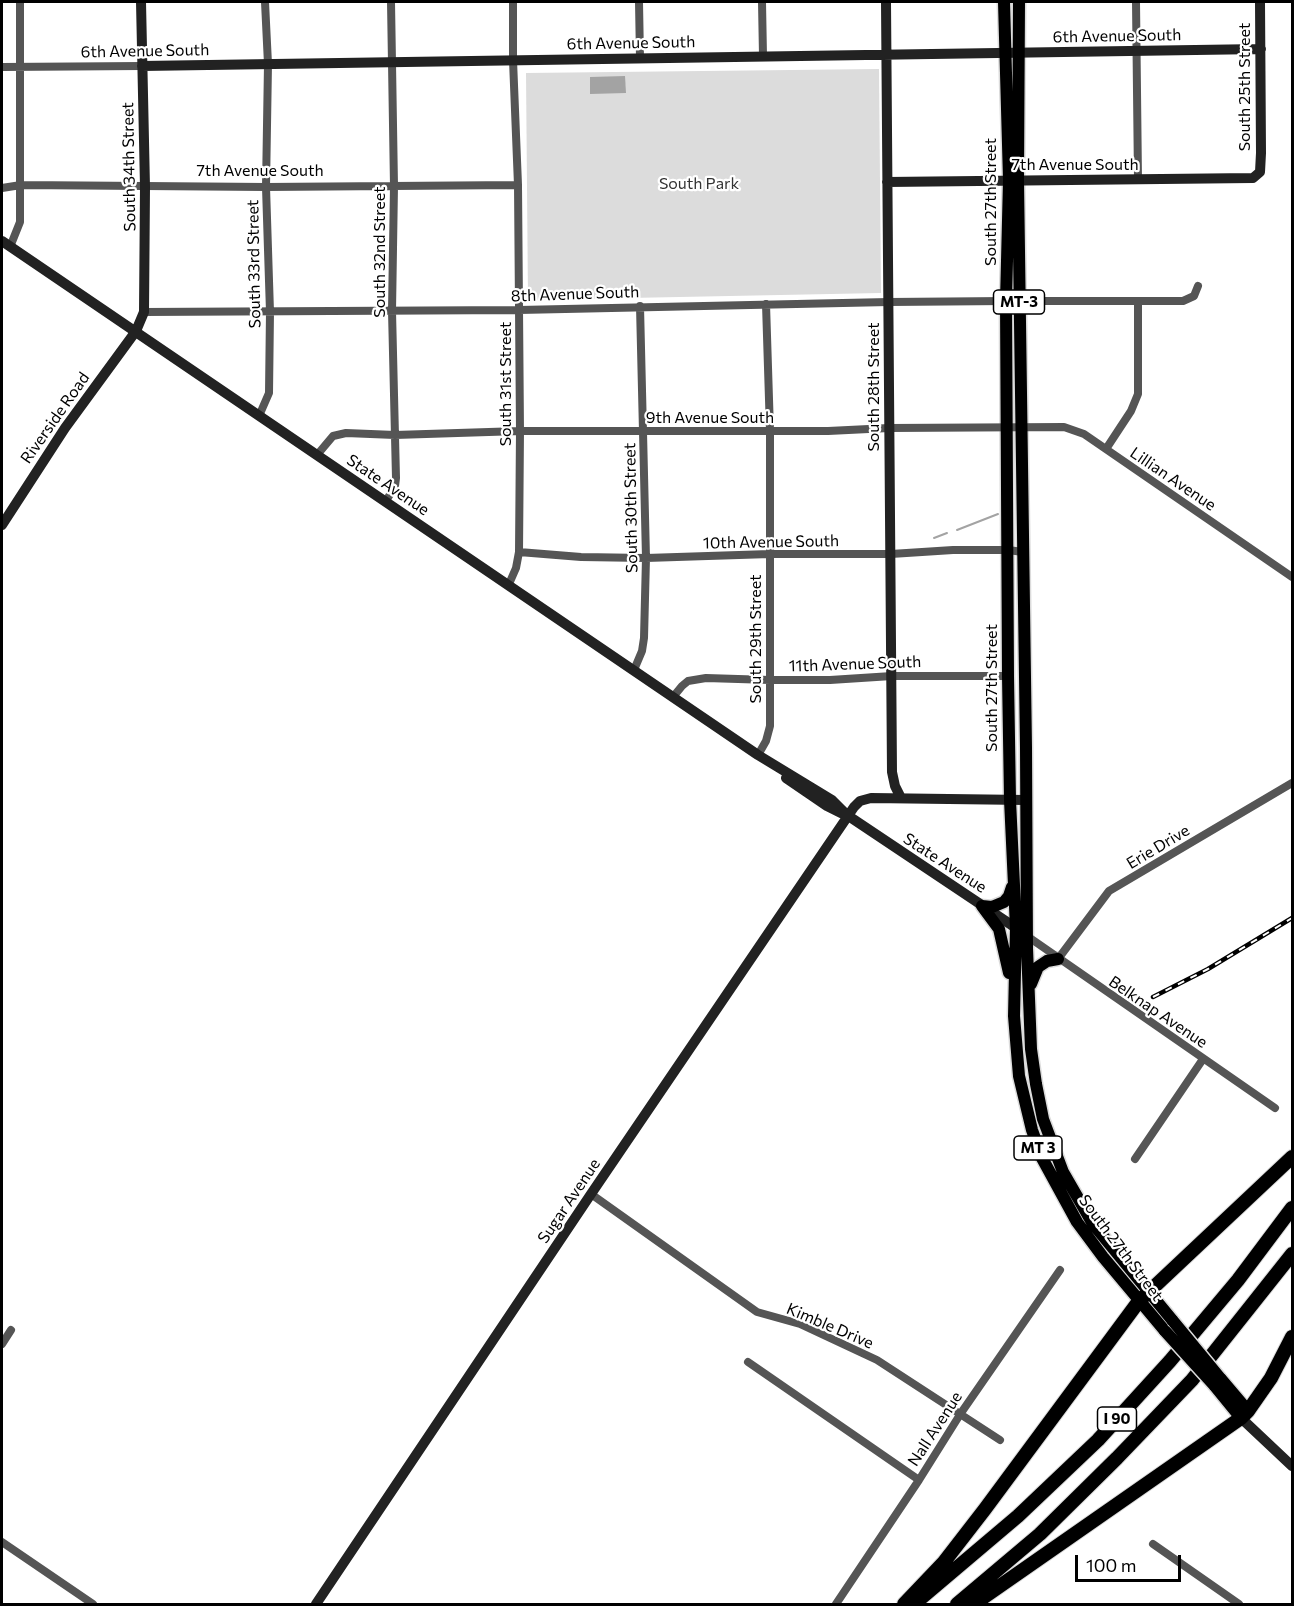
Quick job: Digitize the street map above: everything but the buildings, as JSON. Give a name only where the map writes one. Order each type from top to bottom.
[{"type":"highway","points":[[904,1605],[944,1562],[1144,1296],[1293,1157]]},
{"type":"highway","name":"I 90","points":[[915,1605],[1018,1516],[1098,1440],[1178,1352],[1238,1280],[1293,1208]]},
{"type":"highway","name":"I 90","points":[[957,1605],[1040,1534],[1192,1380],[1293,1254]]},
{"type":"highway","points":[[974,1605],[1245,1414],[1271,1378],[1293,1337]]},
{"type":"main road","name":"South 27th Street","points":[[1004,2],[1019,301],[1027,936],[1031,1049],[1043,1119],[1063,1172],[1094,1224],[1144,1296]]},
{"type":"main road","name":"South 27th Street","points":[[1019,2],[1020,52],[1006,301],[1010,800],[1016,928],[1014,999],[1019,1076],[1029,1119],[1042,1158],[1077,1222],[1245,1414]]},
{"type":"main road","points":[[982,906],[992,907],[1004,902],[1010,896],[1014,882]]},
{"type":"main road","points":[[982,906],[1000,931],[1014,999]]},
{"type":"main road","points":[[1029,994],[1033,976],[1038,967],[1047,961],[1058,959]]},
{"type":"street","points":[[6,244],[20,222],[20,2]]},
{"type":"street","name":"South 34th Street","points":[[136,331],[144,312],[145,187],[141,2]]},
{"type":"street","name":"South 33rd Street","points":[[259,416],[269,393],[266,2]]},
{"type":"street","name":"South 32nd Street","points":[[386,501],[395,486],[391,2]]},
{"type":"street","name":"South 31st Street","points":[[509,584],[516,568],[519,552],[520,431],[518,185],[513,2]]},
{"type":"street","points":[[639,2],[640,58]]},
{"type":"street","points":[[762,2],[763,56]]},
{"type":"street","name":"South 28th Street","points":[[886,2],[892,772],[895,786],[902,798]]},
{"type":"street","points":[[1136,2],[1138,180]]},
{"type":"street","name":"South 25th Street","points":[[1260,2],[1260,172]]},
{"type":"street","name":"6th Avenue South","points":[[2,67],[1261,49]]},
{"type":"street","name":"7th Avenue South","points":[[887,182],[1253,178],[1260,172]]},
{"type":"street","name":"7th Avenue South","points":[[2,188],[21,185],[267,187],[518,185]]},
{"type":"street","name":"State Avenue","points":[[6,244],[674,697],[758,755],[804,791],[833,810],[847,815],[1027,936]]},
{"type":"street","points":[[1019,301],[1187,301],[1194,296],[1198,286]]},
{"type":"street","name":"8th Avenue South","points":[[144,312],[519,310],[1006,301]]},
{"type":"street","points":[[1106,449],[1131,411],[1138,394],[1138,301]]},
{"type":"street","name":"South 29th Street","points":[[758,755],[766,741],[770,726],[770,431],[766,304]]},
{"type":"street","name":"South 30th Street","points":[[634,670],[642,651],[644,638],[646,558],[640,306]]},
{"type":"street","name":"Riverside Road","points":[[2,525],[65,428],[136,331]]},
{"type":"street","name":"9th Avenue South","points":[[317,455],[333,436],[346,433],[395,435],[520,431],[643,432],[1064,427],[1074,429],[1106,449]]},
{"type":"street","name":"Lillian Avenue","points":[[1106,449],[1293,577]]},
{"type":"street","name":"10th Avenue South","points":[[519,552],[581,557],[646,558],[770,554],[891,554],[953,550],[1023,552]]},
{"type":"street","name":"11th Avenue South","points":[[674,697],[682,686],[695,679],[830,680],[892,676],[1008,676]]},
{"type":"street","name":"South 28th Street","points":[[880,798],[886,792],[892,772]]},
{"type":"street","name":"Erie Drive","points":[[1058,959],[1109,891],[1293,783]]},
{"type":"street","points":[[847,815],[860,801],[880,798],[1026,800]]},
{"type":"street","name":"Sugar Avenue","points":[[316,1605],[591,1194],[795,896],[847,815]]},
{"type":"street","name":"Belknap Avenue","points":[[1027,936],[1275,1108]]},
{"type":"street","points":[[1135,1159],[1203,1059]]},
{"type":"street","name":"Kimble Drive","points":[[591,1194],[757,1312],[800,1324],[877,1360],[1000,1440]]},
{"type":"street","name":"Nall Avenue","points":[[836,1605],[961,1413],[1060,1270]]},
{"type":"street","points":[[2,1344],[11,1330]]},
{"type":"street","points":[[748,1362],[919,1480]]},
{"type":"street","points":[[1245,1414],[1293,1466]]},
{"type":"street","points":[[2,1542],[93,1605]]},
{"type":"street","points":[[1153,1544],[1239,1605]]},
{"type":"green space","name":"South Park","points":[[879,69],[881,293],[528,300],[526,73]]},
{"type":"shaded area","points":[[625,76],[626,93],[590,94],[590,77]]},
{"type":"waterway","points":[[957,530],[998,514]]},
{"type":"waterway","points":[[934,538],[947,533]]},
{"type":"railway","points":[[1153,997],[1208,969],[1292,918]]}]
